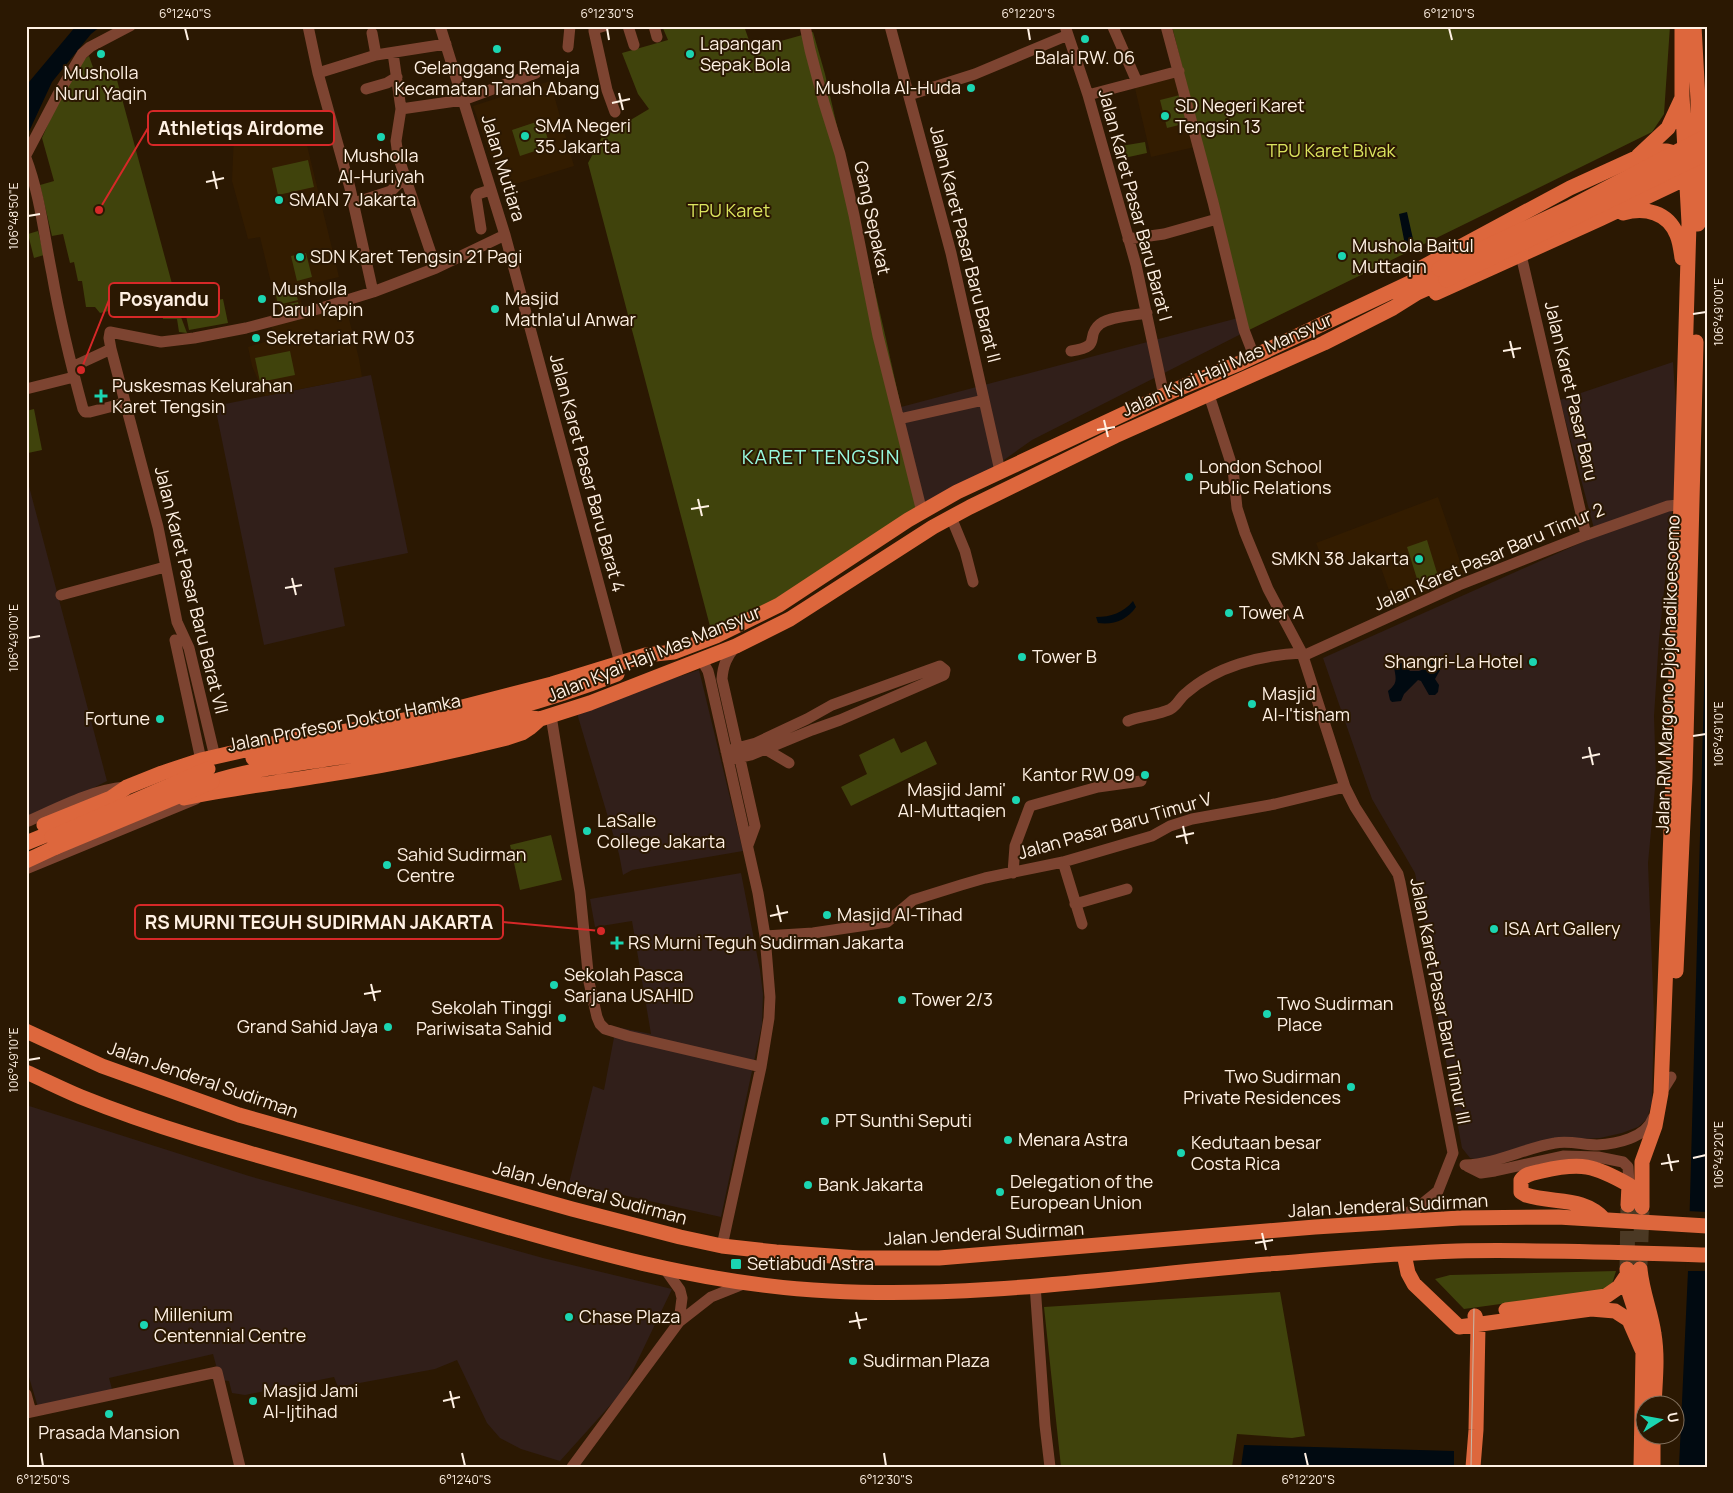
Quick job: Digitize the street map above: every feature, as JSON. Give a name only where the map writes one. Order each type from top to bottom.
[{"type":"main road","points":[[1638,157],[1672,122],[1682,96],[1682,26]]},
{"type":"main road","points":[[1694,26],[1700,131],[1700,167]]},
{"type":"main road","points":[[1682,96],[1700,131]]},
{"type":"main road","points":[[1655,140],[1700,131]]},
{"type":"main road","points":[[1685,156],[1700,131]]},
{"type":"main road","name":"Jalan Kyai Haji Mas Mansyur","points":[[218,791],[325,775],[483,744],[522,732],[546,717],[736,646],[803,611],[951,517],[1049,467],[1331,339],[1393,308],[1442,274],[1571,207],[1700,131]]},
{"type":"main road","name":"Jalan Kyai Haji Mas Mansyur","points":[[1351,310],[1372,295],[1570,188],[1638,157],[1667,151],[1685,156],[1700,167]]},
{"type":"main road","points":[[1570,188],[1578,190],[1588,189],[1630,170],[1643,167],[1650,171],[1653,177],[1649,197]]},
{"type":"main road","name":"Jalan Kyai Haji Mas Mansyur","points":[[1393,308],[1429,296],[1649,197],[1700,167]]},
{"type":"main road","name":"Jalan Kyai Haji Mas Mansyur","points":[[127,787],[208,758],[276,743],[443,712],[552,684],[646,655],[674,652],[716,636],[779,605],[922,512],[1000,471],[1351,310],[1700,167]]},
{"type":"main road","name":"Jalan RM Margono Djojohadikoesoemo","points":[[1637,1180],[1665,1119],[1670,1094],[1684,788],[1688,614],[1687,284],[1689,223],[1700,167]]},
{"type":"main road","name":"Jalan RM Margono Djojohadikoesoemo","points":[[1637,1180],[1655,1126],[1661,1093],[1700,167]]},
{"type":"main road","points":[[1649,197],[1663,193],[1674,196],[1689,223]]},
{"type":"main road","points":[[1600,219],[1627,212],[1644,211],[1655,212],[1664,217],[1678,236],[1687,284]]},
{"type":"main road","name":"Jalan Profesor Doktor Hamka","points":[[26,861],[212,782],[239,773],[402,747],[501,719],[674,652]]},
{"type":"main road","name":"Jalan Profesor Doktor Hamka","points":[[26,848],[208,769],[264,756],[408,733],[501,719],[546,717]]},
{"type":"main road","points":[[26,843],[49,828],[111,798],[127,787]]},
{"type":"main road","points":[[26,833],[218,791]]},
{"type":"main road","name":"Jalan Jenderal Sudirman","points":[[26,1031],[102,1066],[239,1115],[572,1209],[722,1246],[859,1258],[939,1258],[1391,1221],[1460,1218],[1558,1218],[1707,1226]]},
{"type":"main road","points":[[26,1072],[76,1095],[200,1138],[634,1262],[746,1283],[820,1291],[881,1293],[1035,1285],[1264,1264],[1404,1254],[1614,1251],[1707,1255]]},
{"type":"main road","points":[[1606,1220],[1594,1209],[1577,1203],[1526,1195],[1521,1192],[1521,1180],[1529,1174],[1576,1165],[1589,1166],[1637,1180],[1635,1206]]},
{"type":"main road","points":[[1404,1254],[1408,1273],[1412,1281],[1459,1327],[1496,1312],[1606,1296],[1618,1287],[1631,1271]]},
{"type":"main road","points":[[1631,1271],[1628,1289],[1641,1333],[1644,1352],[1641,1467]]},
{"type":"main road","points":[[1631,1271],[1641,1284],[1652,1323],[1656,1348],[1654,1396]]},
{"type":"main road","points":[[1477,1321],[1592,1309],[1615,1311],[1629,1320],[1644,1352]]},
{"type":"main road","points":[[1473,1467],[1476,1430],[1477,1321]]},
{"type":"main road","points":[[1653,1467],[1654,1446]]},
{"type":"street","points":[[125,404],[86,412],[83,409],[73,372],[45,232],[26,156],[58,94],[82,54],[90,47],[130,26]]},
{"type":"street","points":[[308,26],[318,73],[354,203],[373,292],[436,268],[505,235]]},
{"type":"street","name":"Jalan Mutiara","points":[[440,26],[505,235]]},
{"type":"street","points":[[568,47],[570,26]]},
{"type":"street","points":[[604,26],[594,31],[599,58],[615,112]]},
{"type":"street","points":[[628,26],[634,45]]},
{"type":"street","name":"Gang Sepakat","points":[[805,26],[824,103],[840,154],[878,336],[922,512]]},
{"type":"street","name":"Jalan Karet Pasar Baru Barat II","points":[[890,26],[956,272],[1000,471]]},
{"type":"street","points":[[1113,26],[1137,82]]},
{"type":"street","points":[[1166,26],[1244,330],[1254,356]]},
{"type":"street","points":[[909,95],[975,74],[1066,30]]},
{"type":"street","name":"Jalan Karet Pasar Baru Barat I","points":[[1066,30],[1088,94],[1128,239],[1147,314],[1164,396]]},
{"type":"street","points":[[372,33],[376,56]]},
{"type":"street","points":[[318,73],[376,56],[446,44]]},
{"type":"street","points":[[393,53],[401,109],[396,140],[398,156],[436,268]]},
{"type":"street","points":[[1088,94],[1179,71]]},
{"type":"street","points":[[401,109],[463,100],[536,73]]},
{"type":"street","points":[[366,90],[387,83],[397,77]]},
{"type":"street","points":[[354,203],[391,191],[406,176]]},
{"type":"street","points":[[481,229],[476,197],[478,194],[490,190]]},
{"type":"street","points":[[1128,239],[1164,234],[1217,219]]},
{"type":"street","name":"Jalan Karet Pasar Baru Barat 4","points":[[505,235],[620,663]]},
{"type":"street","name":"Jalan Karet Pasar Baru","points":[[1521,255],[1586,535]]},
{"type":"street","name":"Jalan Karet Pasar Baru Barat VII","points":[[208,758],[189,648],[177,622],[158,526],[111,349],[110,332],[161,342],[194,338],[246,328],[302,314],[373,292]]},
{"type":"street","points":[[1072,351],[1086,349],[1090,346],[1097,328],[1102,322],[1147,314]]},
{"type":"street","points":[[26,389],[73,372],[111,349]]},
{"type":"street","name":"Jalan Karet Pasar Baru Timur III","points":[[1209,395],[1233,469],[1237,508],[1245,533],[1268,589],[1302,655],[1344,788],[1398,874],[1453,1153]]},
{"type":"street","points":[[899,419],[984,400]]},
{"type":"street","name":"Jalan Karet Pasar Baru Timur 2","points":[[1128,721],[1172,709],[1184,694],[1210,676],[1235,665],[1285,654],[1302,655],[1459,586],[1586,535],[1668,506],[1687,504]]},
{"type":"street","points":[[951,517],[965,551],[973,582]]},
{"type":"street","points":[[61,596],[165,567]]},
{"type":"street","name":"Jalan Karet Pasar Baru Barat VII","points":[[175,640],[208,758]]},
{"type":"street","points":[[722,1246],[761,1067],[769,1018],[770,997],[765,936],[748,844],[722,679],[725,661],[736,646]]},
{"type":"street","points":[[701,659],[708,671],[733,754]]},
{"type":"street","points":[[733,754],[761,746],[812,730],[840,720],[923,678],[832,705],[761,746]]},
{"type":"street","points":[[832,705],[840,720]]},
{"type":"street","points":[[546,717],[580,892],[590,982],[600,1024],[605,1030],[761,1067]]},
{"type":"street","points":[[806,719],[812,730]]},
{"type":"street","points":[[761,746],[789,763]]},
{"type":"street","name":"Jalan Pasar Baru Timur V","points":[[1013,873],[1014,846],[1030,806],[1098,787],[1140,781]]},
{"type":"street","name":"Jalan Kyai Haji Mas Mansyur","points":[[26,822],[94,794],[112,788],[127,787]]},
{"type":"street","name":"Jalan Pasar Baru Timur V","points":[[765,936],[813,933],[887,922],[913,900],[985,878],[1063,862],[1152,836],[1170,826],[1192,819],[1275,804],[1344,788]]},
{"type":"street","name":"Jalan Kyai Haji Mas Mansyur","points":[[26,869],[218,791]]},
{"type":"street","points":[[1063,862],[1082,924]]},
{"type":"street","points":[[1075,904],[1127,889]]},
{"type":"street","points":[[1465,1165],[1482,1164],[1556,1143],[1596,1145],[1613,1143],[1632,1137],[1645,1131],[1652,1121],[1661,1093],[1671,1077]]},
{"type":"street","points":[[1391,1221],[1417,1208],[1438,1191],[1453,1153],[1465,1165],[1481,1172],[1496,1171],[1563,1156],[1598,1157],[1623,1162],[1637,1180]]},
{"type":"street","points":[[665,1269],[680,1290],[682,1298],[679,1322]]},
{"type":"street","points":[[572,1467],[679,1322],[711,1297],[746,1283]]},
{"type":"street","points":[[1035,1285],[1044,1425],[1050,1467]]},
{"type":"street","points":[[26,1394],[29,1412],[217,1372],[240,1467]]},
{"type":"shaded area","points":[[76,26],[101,26],[91,34],[52,82],[26,138],[26,93],[29,82]]},
{"type":"shaded area","name":"SD Negeri Karet Tengsin 13","points":[[1178,74],[1195,147],[1151,157],[1134,84]]},
{"type":"shaded area","name":"SMA Negeri 35 Jakarta","points":[[550,81],[574,166],[502,188],[473,106]]},
{"type":"shaded area","name":"SMAN 7 Jakarta","points":[[279,123],[282,134],[303,129],[339,277],[298,287],[303,311],[279,316],[260,237],[248,239],[232,181],[234,133]]},
{"type":"shaded area","points":[[1407,212],[1415,248],[1406,250],[1399,214]]},
{"type":"shaded area","points":[[346,307],[362,377],[265,396],[252,366],[248,347],[274,339],[271,326]]},
{"type":"shaded area","points":[[1238,318],[1241,334],[1032,440],[925,516],[901,407]]},
{"type":"shaded area","points":[[1673,362],[1678,434],[1677,464],[1659,639],[1654,716],[1656,778],[1648,863],[1654,1015],[1652,1102],[1647,1119],[1638,1127],[1622,1133],[1600,1138],[1561,1140],[1479,1160],[1470,1158],[1462,1148],[1437,1012],[1415,873],[1372,799],[1323,658],[1596,536],[1560,400]]},
{"type":"shaded area","points":[[371,375],[408,553],[334,568],[345,626],[264,645],[215,406]]},
{"type":"shaded area","points":[[26,475],[107,781],[26,822]]},
{"type":"shaded area","name":"SMKN 38 Jakarta","points":[[1438,497],[1466,579],[1396,610],[1375,551],[1326,568],[1316,543]]},
{"type":"shaded area","points":[[1707,582],[1707,1467],[1679,1467],[1680,1446],[1686,1446],[1686,1396],[1682,1396],[1688,1271]]},
{"type":"shaded area","points":[[1133,601],[1136,607],[1120,621],[1098,623],[1096,617],[1116,614]]},
{"type":"shaded area","points":[[1436,656],[1439,657],[1443,665],[1435,679],[1439,685],[1438,692],[1435,695],[1429,695],[1421,681],[1418,680],[1404,694],[1401,701],[1392,702],[1390,700],[1388,691],[1396,681],[1395,664],[1403,663],[1410,671],[1419,671],[1424,669],[1427,660]]},
{"type":"shaded area","points":[[699,670],[743,851],[632,870],[623,875],[619,854],[576,710]]},
{"type":"shaded area","points":[[741,873],[760,970],[763,994],[762,1024],[721,1217],[569,1183],[593,1086],[604,1090],[616,1027],[651,1034],[632,921],[595,927],[590,899]]},
{"type":"shaded area","points":[[26,1105],[249,1176],[543,1258],[672,1289],[623,1391],[560,1461],[521,1449],[500,1438],[487,1423],[457,1360],[435,1369],[338,1387],[334,1377],[245,1395],[232,1393],[229,1381],[220,1380],[213,1354],[109,1378],[113,1393],[40,1414],[26,1367]]},
{"type":"shaded area","points":[[1244,1445],[1454,1451],[1454,1467],[1241,1467]]},
{"type":"green space","name":"TPU Karet","points":[[662,26],[744,26],[752,49],[813,32],[825,74],[925,516],[769,611],[711,630],[588,163],[602,137],[649,109],[638,94],[622,53],[668,40]]},
{"type":"green space","name":"TPU Karet Bivak","points":[[1172,26],[1670,26],[1664,114],[1652,132],[1247,331]]},
{"type":"green space","points":[[89,56],[95,73],[114,69],[181,317],[187,333],[179,332],[177,319],[163,319],[161,304],[143,303],[100,313],[95,307],[86,307],[82,281],[78,281],[74,262],[70,263],[63,234],[52,236],[40,185],[54,181],[42,138],[65,85],[83,60]]},
{"type":"green space","points":[[1180,95],[1187,123],[1167,128],[1160,100]]},
{"type":"green space","points":[[542,120],[550,146],[520,156],[512,130]]},
{"type":"green space","points":[[1145,142],[1147,153],[1124,158],[1121,146]]},
{"type":"green space","points":[[308,160],[314,187],[278,195],[272,168]]},
{"type":"green space","points":[[38,231],[44,255],[34,258],[28,234]]},
{"type":"green space","points":[[306,253],[312,277],[297,281],[291,256]]},
{"type":"green space","points":[[295,291],[298,300],[278,305],[276,295]]},
{"type":"green space","points":[[223,299],[228,323],[189,330],[184,306]]},
{"type":"green space","points":[[298,302],[300,311],[281,315],[279,306]]},
{"type":"green space","points":[[290,351],[295,375],[260,382],[255,358]]},
{"type":"green space","points":[[34,409],[42,450],[28,453],[26,444],[26,411]]},
{"type":"green space","points":[[1427,540],[1438,576],[1418,582],[1407,547]]},
{"type":"green space","points":[[894,738],[901,753],[926,741],[937,764],[851,806],[841,787],[867,774],[859,755]]},
{"type":"green space","points":[[551,835],[562,880],[520,890],[510,845]]},
{"type":"green space","points":[[1616,1271],[1612,1284],[1602,1290],[1464,1309],[1435,1279],[1450,1275]]},
{"type":"green space","points":[[1280,1292],[1305,1436],[1292,1438],[1237,1434],[1232,1467],[1061,1467],[1044,1307]]},
{"type":"pier","points":[[1687,1211],[1707,1212],[1707,1271],[1685,1271]]},
{"type":"tunnel","points":[[1627,1269],[1628,1205]]},
{"type":"tunnel","points":[[1640,1265],[1642,1211]]},
{"type":"tram line","points":[[1471,1467],[1474,1309]]},
{"type":"place","name":"Balai RW. 06","points":[[1085,39]]},
{"type":"place","name":"Gelanggang Remaja Kecamatan Tanah Abang","points":[[497,49]]},
{"type":"place","name":"Musholla Nurul Yaqin","points":[[101,54]]},
{"type":"place","name":"Lapangan Sepak Bola","points":[[690,54]]},
{"type":"place","name":"Musholla Al-Huda","points":[[971,88]]},
{"type":"place","name":"SD Negeri Karet Tengsin 13","points":[[1165,116]]},
{"type":"place","name":"SMA Negeri 35 Jakarta","points":[[525,136]]},
{"type":"place","name":"Musholla Al-Huriyah","points":[[381,137]]},
{"type":"place","name":"SMAN 7 Jakarta","points":[[279,200]]},
{"type":"place","name":"Athletiqs Airdome","points":[[99,210]]},
{"type":"place","name":"Mushola Baitul Muttaqin","points":[[1342,256]]},
{"type":"place","name":"SDN Karet Tengsin 21 Pagi","points":[[300,257]]},
{"type":"place","name":"Musholla Darul Yapin","points":[[262,299]]},
{"type":"place","name":"Masjid Mathla'ul Anwar","points":[[495,309]]},
{"type":"place","name":"Sekretariat RW 03","points":[[256,338]]},
{"type":"place","name":"Posyandu","points":[[81,370]]},
{"type":"place","name":"Puskesmas Kelurahan Karet Tengsin","points":[[101,396]]},
{"type":"place","name":"London School Public Relations","points":[[1189,477]]},
{"type":"place","name":"SMKN 38 Jakarta","points":[[1419,559]]},
{"type":"place","name":"Tower A","points":[[1229,613]]},
{"type":"place","name":"Tower B","points":[[1022,657]]},
{"type":"place","name":"Shangri-La Hotel","points":[[1533,662]]},
{"type":"place","name":"Masjid Al-I'tisham","points":[[1252,704]]},
{"type":"place","name":"Fortune","points":[[160,719]]},
{"type":"place","name":"Kantor RW 09","points":[[1145,775]]},
{"type":"place","name":"Masjid Jami' Al-Muttaqien","points":[[1016,800]]},
{"type":"place","name":"LaSalle College Jakarta","points":[[587,831]]},
{"type":"place","name":"Sahid Sudirman Centre","points":[[387,865]]},
{"type":"place","name":"Masjid Al-Tihad","points":[[827,915]]},
{"type":"place","name":"ISA Art Gallery","points":[[1494,929]]},
{"type":"place","name":"RS MURNI TEGUH SUDIRMAN JAKARTA","points":[[601,931]]},
{"type":"place","name":"RS Murni Teguh Sudirman Jakarta","points":[[617,943]]},
{"type":"place","name":"Sekolah Pasca Sarjana USAHID","points":[[554,985]]},
{"type":"place","name":"Tower 2/3","points":[[902,1000]]},
{"type":"place","name":"Two Sudirman Place","points":[[1267,1014]]},
{"type":"place","name":"Sekolah Tinggi Pariwisata Sahid","points":[[562,1018]]},
{"type":"place","name":"Grand Sahid Jaya","points":[[388,1027]]},
{"type":"place","name":"Two Sudirman Private Residences","points":[[1351,1087]]},
{"type":"place","name":"PT Sunthi Seputi","points":[[825,1121]]},
{"type":"place","name":"Menara Astra","points":[[1008,1140]]},
{"type":"place","name":"Kedutaan besar Costa Rica","points":[[1181,1153]]},
{"type":"place","name":"Bank Jakarta","points":[[808,1185]]},
{"type":"place","name":"Delegation of the European Union","points":[[1000,1192]]},
{"type":"place","name":"Setiabudi Astra","points":[[736,1264]]},
{"type":"place","name":"Chase Plaza","points":[[569,1317]]},
{"type":"place","name":"Millenium Centennial Centre","points":[[144,1325]]},
{"type":"place","name":"Sudirman Plaza","points":[[853,1361]]},
{"type":"place","name":"Masjid Jami Al-Ijtihad","points":[[253,1401]]},
{"type":"place","name":"Prasada Mansion","points":[[109,1414]]},
{"type":"district","name":"KARET TENGSIN","points":[[821,457]]}]
